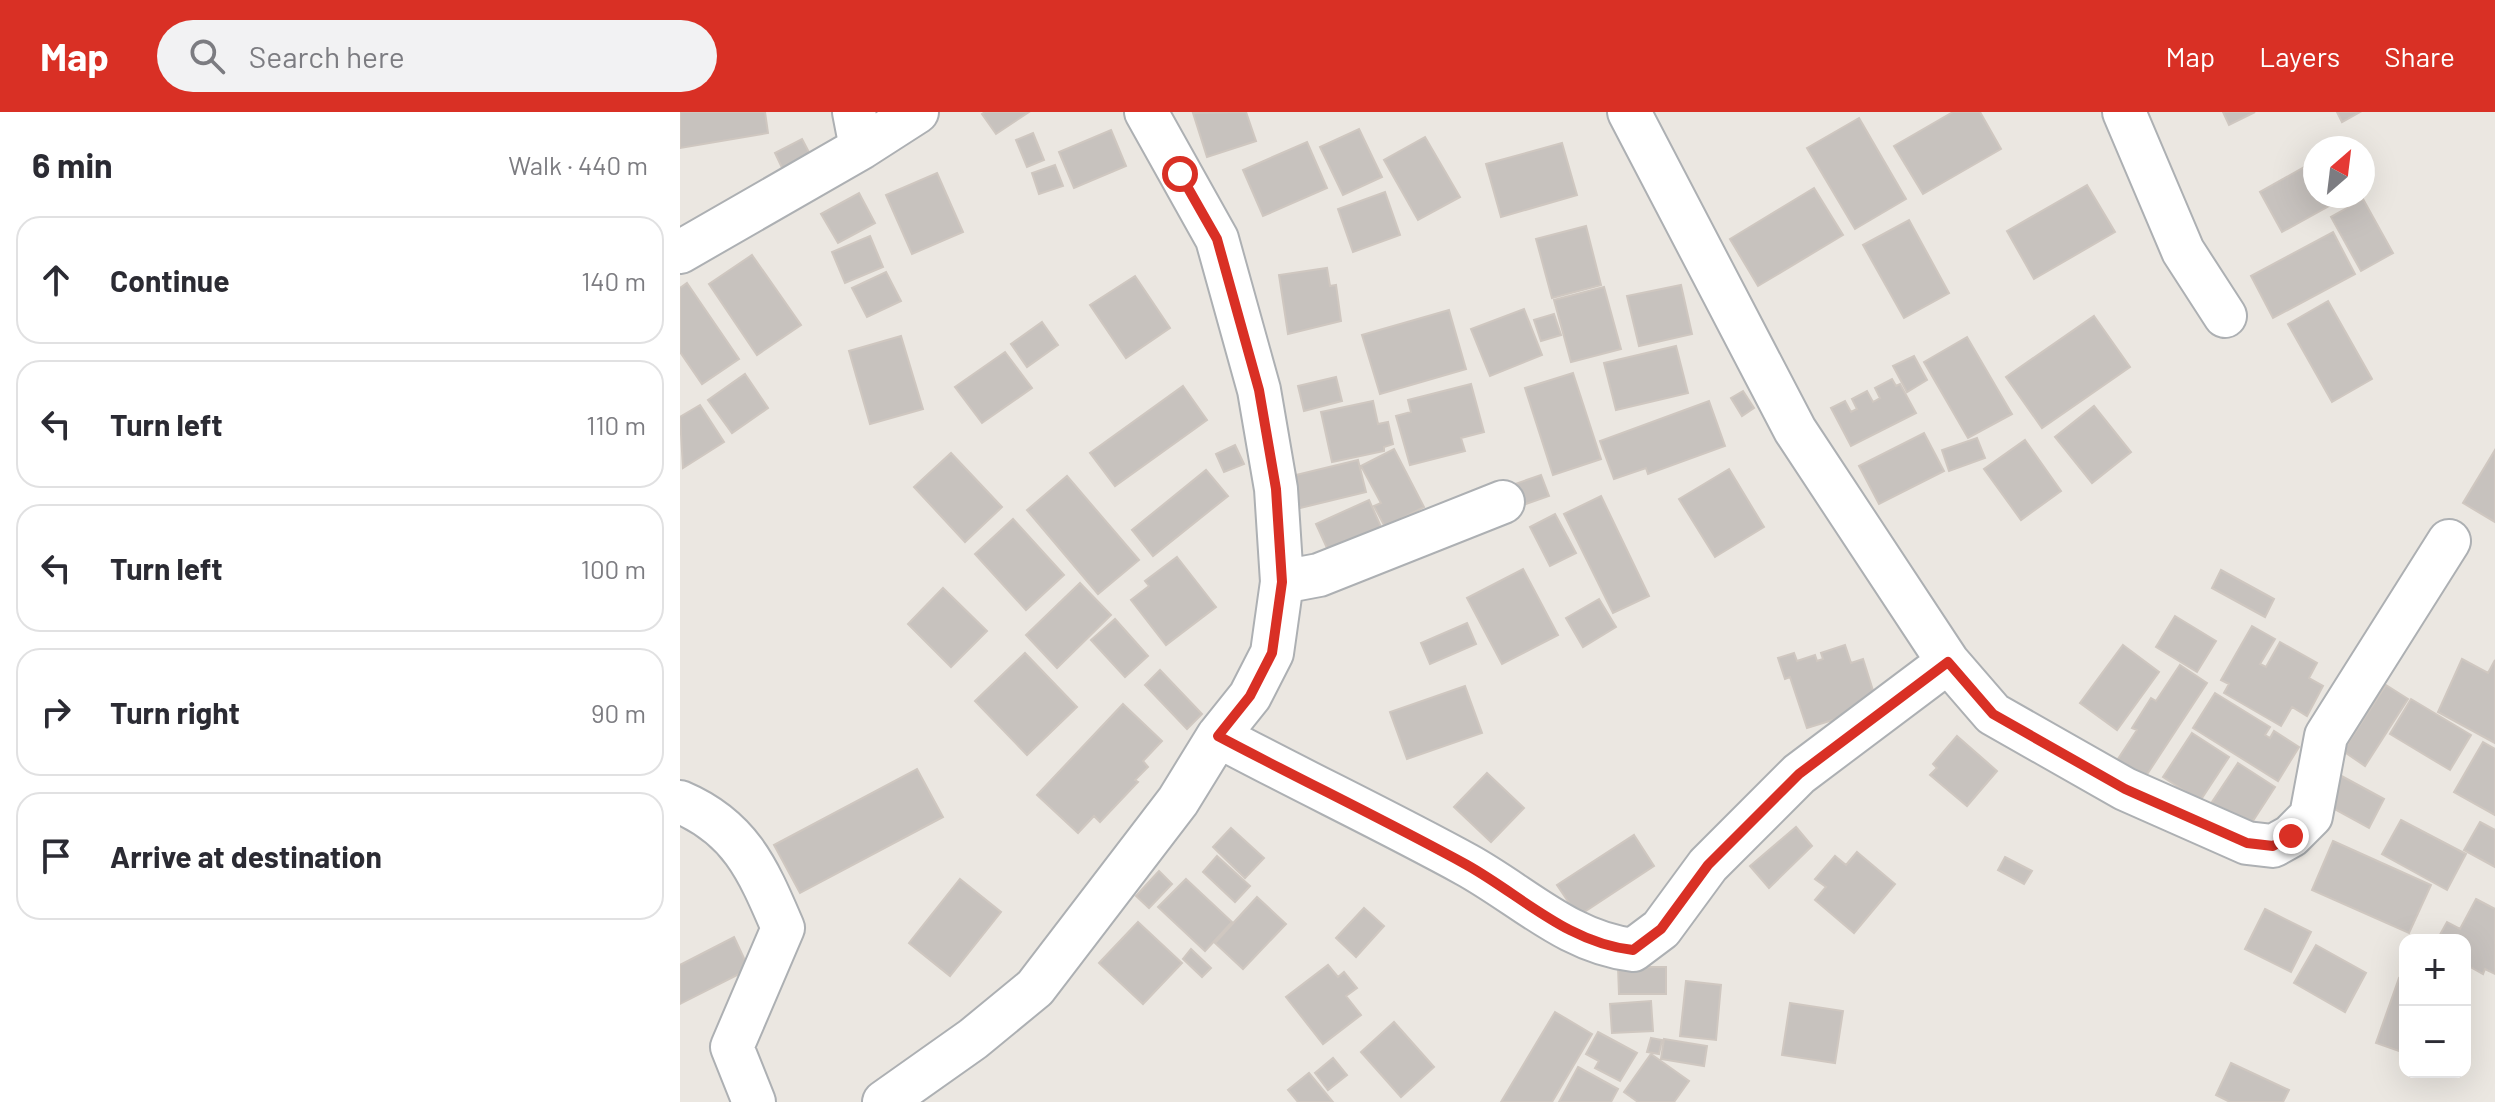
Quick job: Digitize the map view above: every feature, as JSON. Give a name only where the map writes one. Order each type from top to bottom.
[{"type":"street","points":[[680,252],[857,130],[917,112]]},
{"type":"street","points":[[884,1102],[973,1039],[1035,988],[1178,801],[1218,736],[1250,696],[1272,653],[1282,582],[1276,489],[1259,390],[1217,239],[1146,112]]},
{"type":"street","points":[[1629,112],[1795,430],[1948,662],[1993,714],[2099,774],[2247,843],[2273,846],[2291,836],[2311,816],[2326,736],[2449,541]]},
{"type":"street","points":[[2124,112],[2183,251],[2225,316]]},
{"type":"street","points":[[1282,582],[1319,575],[1503,502]]},
{"type":"street","points":[[1218,736],[1468,866],[1575,936],[1609,947],[1633,950],[1661,929],[1708,865],[1799,774],[1948,662]]},
{"type":"street","points":[[680,802],[712,817],[737,840],[760,874],[783,928],[732,1047],[754,1102]]},
{"type":"building","points":[[680,112],[765,112],[768,133],[680,148]]},
{"type":"building","points":[[1029,112],[996,134],[982,114]]},
{"type":"building","points":[[1246,112],[1256,141],[1207,157],[1193,113]]},
{"type":"building","points":[[1953,112],[1980,112],[2001,149],[1923,194],[1894,146]]},
{"type":"building","points":[[2223,112],[2255,112],[2229,125]]},
{"type":"building","points":[[2337,112],[2360,112],[2342,122]]},
{"type":"building","points":[[1859,118],[1906,199],[1855,229],[1807,148]]},
{"type":"building","points":[[1359,129],[1382,177],[1343,195],[1320,147]]},
{"type":"building","points":[[1111,130],[1126,166],[1074,188],[1059,152]]},
{"type":"building","points":[[1033,133],[1044,160],[1027,167],[1016,140]]},
{"type":"building","points":[[1425,137],[1460,197],[1418,220],[1384,160]]},
{"type":"building","points":[[802,139],[811,156],[783,170],[775,153]]},
{"type":"building","points":[[1307,142],[1327,188],[1263,216],[1243,170]]},
{"type":"building","points":[[1562,143],[1577,195],[1501,217],[1486,164]]},
{"type":"building","points":[[1055,165],[1063,186],[1039,194],[1032,173]]},
{"type":"building","points":[[2303,168],[2303,208],[2325,208],[2282,232],[2260,192]]},
{"type":"building","points":[[937,173],[963,232],[912,254],[886,195]]},
{"type":"building","points":[[2087,185],[2115,232],[2034,279],[2007,231]]},
{"type":"building","points":[[1814,188],[1843,235],[1758,286],[1730,239]]},
{"type":"building","points":[[1385,192],[1400,235],[1353,252],[1338,209]]},
{"type":"building","points":[[859,193],[875,223],[838,243],[821,214]]},
{"type":"building","points":[[2347,208],[2368,208],[2393,253],[2361,271],[2331,217]]},
{"type":"building","points":[[1909,220],[1949,293],[1904,318],[1863,245]]},
{"type":"building","points":[[1586,226],[1601,285],[1552,298],[1536,239]]},
{"type":"building","points":[[2333,232],[2355,274],[2273,318],[2251,276]]},
{"type":"building","points":[[870,236],[883,267],[845,283],[832,252]]},
{"type":"building","points":[[752,255],[801,325],[757,355],[709,284]]},
{"type":"building","points":[[1327,268],[1330,286],[1336,285],[1341,321],[1288,334],[1279,275]]},
{"type":"building","points":[[886,272],[901,301],[867,317],[852,288]]},
{"type":"building","points":[[1135,276],[1170,328],[1126,358],[1090,305]]},
{"type":"building","points":[[687,283],[739,359],[702,384],[680,352],[680,288]]},
{"type":"building","points":[[1681,285],[1692,334],[1639,346],[1627,296]]},
{"type":"building","points":[[1604,287],[1621,349],[1571,362],[1554,300]]},
{"type":"building","points":[[2328,301],[2372,379],[2332,402],[2288,324]]},
{"type":"building","points":[[1524,309],[1542,355],[1490,376],[1471,329]]},
{"type":"building","points":[[1449,310],[1466,369],[1380,394],[1362,335]]},
{"type":"building","points":[[1554,314],[1561,335],[1541,341],[1534,320]]},
{"type":"building","points":[[2094,316],[2130,367],[2042,428],[2006,377]]},
{"type":"building","points":[[1042,322],[1058,345],[1027,367],[1011,344]]},
{"type":"building","points":[[901,336],[923,409],[870,424],[849,351]]},
{"type":"building","points":[[1967,337],[2012,414],[1968,438],[1924,362]]},
{"type":"building","points":[[1676,346],[1688,393],[1616,410],[1604,363]]},
{"type":"building","points":[[1005,352],[1032,388],[982,423],[955,387]]},
{"type":"building","points":[[1914,356],[1927,380],[1907,392],[1893,366]]},
{"type":"building","points":[[1573,373],[1601,459],[1553,475],[1525,388]]},
{"type":"building","points":[[745,374],[768,408],[732,433],[708,400]]},
{"type":"building","points":[[1336,377],[1342,401],[1304,411],[1298,386]]},
{"type":"building","points":[[1892,379],[1896,386],[1900,384],[1916,413],[1851,446],[1831,408],[1845,401],[1851,412],[1857,409],[1852,399],[1867,391],[1873,402],[1880,398],[1875,388]]},
{"type":"building","points":[[1471,384],[1484,432],[1461,438],[1465,451],[1410,465],[1396,416],[1411,412],[1408,400]]},
{"type":"building","points":[[1183,386],[1207,420],[1115,486],[1090,453]]},
{"type":"building","points":[[1743,391],[1754,408],[1742,416],[1731,398]]},
{"type":"building","points":[[1373,401],[1378,424],[1388,422],[1393,444],[1384,447],[1384,451],[1332,462],[1321,412]]},
{"type":"building","points":[[1709,401],[1725,446],[1648,474],[1646,468],[1614,479],[1600,441]]},
{"type":"building","points":[[700,405],[724,442],[683,468],[680,417]]},
{"type":"building","points":[[2094,406],[2131,452],[2092,483],[2055,437]]},
{"type":"building","points":[[1924,433],[1944,471],[1879,504],[1859,466]]},
{"type":"building","points":[[1977,438],[1985,458],[1949,471],[1942,450]]},
{"type":"building","points":[[2025,440],[2061,491],[2021,520],[1984,469]]},
{"type":"building","points":[[1235,445],[1244,464],[1224,472],[1216,454]]},
{"type":"building","points":[[1394,449],[1424,507],[1385,527],[1374,506],[1381,503],[1361,466]]},
{"type":"building","points":[[2495,450],[2495,522],[2463,503]]},
{"type":"building","points":[[951,453],[1002,507],[965,542],[914,487]]},
{"type":"building","points":[[1358,460],[1366,492],[1300,508],[1292,476]]},
{"type":"building","points":[[1729,469],[1764,527],[1715,557],[1679,499]]},
{"type":"building","points":[[1206,470],[1228,496],[1153,556],[1132,530]]},
{"type":"building","points":[[1541,475],[1549,496],[1523,505],[1515,484]]},
{"type":"building","points":[[1067,476],[1139,560],[1098,594],[1027,510]]},
{"type":"building","points":[[1601,496],[1649,596],[1613,613],[1564,514]]},
{"type":"building","points":[[1369,500],[1382,529],[1332,559],[1316,524]]},
{"type":"building","points":[[1555,514],[1576,553],[1550,566],[1530,527]]},
{"type":"building","points":[[1013,519],[1064,575],[1026,610],[975,554]]},
{"type":"building","points":[[1177,557],[1216,607],[1166,645],[1131,600],[1149,586],[1145,581]]},
{"type":"building","points":[[1523,569],[1558,635],[1502,664],[1467,598]]},
{"type":"building","points":[[2221,570],[2274,599],[2265,617],[2212,588]]},
{"type":"building","points":[[1080,583],[1111,615],[1057,668],[1026,635]]},
{"type":"building","points":[[943,588],[987,631],[951,667],[908,624]]},
{"type":"building","points":[[1599,599],[1616,627],[1583,647],[1566,618]]},
{"type":"building","points":[[2175,616],[2216,641],[2197,672],[2156,647]]},
{"type":"building","points":[[1115,619],[1148,656],[1125,677],[1091,640]]},
{"type":"building","points":[[1467,623],[1476,644],[1430,664],[1421,643]]},
{"type":"building","points":[[2252,626],[2275,639],[2260,664],[2266,667],[2280,642],[2317,663],[2309,678],[2323,686],[2307,716],[2292,707],[2281,726],[2224,693],[2229,684],[2221,680]]},
{"type":"building","points":[[1845,645],[1851,663],[1863,659],[1878,706],[1807,728],[1790,677],[1785,679],[1778,658],[1794,653],[1797,661],[1815,655],[1817,661],[1823,659],[1821,653]]},
{"type":"building","points":[[2123,645],[2159,672],[2117,730],[2080,703]]},
{"type":"building","points":[[1025,653],[1077,707],[1027,755],[975,701]]},
{"type":"building","points":[[2462,659],[2488,673],[2495,660],[2495,743],[2438,712]]},
{"type":"building","points":[[2180,665],[2207,683],[2144,779],[2116,762],[2137,730],[2132,728],[2151,698],[2156,701]]},
{"type":"building","points":[[1160,670],[1202,714],[1187,729],[1145,685]]},
{"type":"building","points":[[2386,685],[2408,699],[2365,766],[2343,751]]},
{"type":"building","points":[[1465,686],[1482,733],[1407,759],[1390,712]]},
{"type":"building","points":[[2215,693],[2270,727],[2265,735],[2270,738],[2274,731],[2299,747],[2278,781],[2193,728]]},
{"type":"building","points":[[2411,699],[2471,735],[2450,770],[2390,734]]},
{"type":"building","points":[[1123,704],[1162,741],[1143,761],[1148,767],[1135,780],[1138,782],[1100,822],[1094,816],[1078,833],[1037,795]]},
{"type":"building","points":[[2192,733],[2229,757],[2200,801],[2163,777]]},
{"type":"building","points":[[1957,736],[1997,771],[1967,806],[1930,775],[1937,768],[1933,764]]},
{"type":"building","points":[[2483,742],[2495,749],[2495,815],[2454,792]]},
{"type":"building","points":[[2238,763],[2275,787],[2245,833],[2208,808]]},
{"type":"building","points":[[917,769],[943,817],[800,893],[774,845]]},
{"type":"building","points":[[1487,773],[1524,808],[1491,842],[1454,807]]},
{"type":"building","points":[[2336,773],[2384,799],[2369,828],[2320,801]]},
{"type":"building","points":[[2401,820],[2466,854],[2447,890],[2382,854]]},
{"type":"building","points":[[2480,822],[2495,830],[2495,867],[2464,850]]},
{"type":"building","points":[[1796,827],[1812,846],[1769,888],[1750,866]]},
{"type":"building","points":[[1231,828],[1264,858],[1245,878],[1213,847]]},
{"type":"building","points":[[1634,835],[1654,866],[1578,916],[1557,885]]},
{"type":"building","points":[[2333,841],[2431,885],[2409,933],[2312,890]]},
{"type":"building","points":[[1857,852],[1895,884],[1854,933],[1815,900],[1826,887],[1815,879],[1835,856],[1846,865]]},
{"type":"building","points":[[1217,856],[1250,886],[1235,902],[1203,872]]},
{"type":"building","points":[[2005,857],[2032,871],[2024,884],[1998,870]]},
{"type":"building","points":[[1159,871],[1172,884],[1149,908],[1136,896]]},
{"type":"building","points":[[960,879],[1001,912],[950,976],[909,943]]},
{"type":"building","points":[[1186,879],[1232,922],[1205,951],[1158,907]]},
{"type":"building","points":[[1257,897],[1286,924],[1243,969],[1215,943]]},
{"type":"building","points":[[2476,899],[2495,909],[2495,974],[2485,969],[2483,974],[2471,967],[2471,934],[2440,934],[2447,922],[2460,929]]},
{"type":"building","points":[[1364,908],[1384,926],[1356,957],[1336,938]]},
{"type":"building","points":[[2265,909],[2311,932],[2291,972],[2245,949]]},
{"type":"building","points":[[1138,922],[1182,963],[1143,1004],[1099,963]]},
{"type":"building","points":[[734,937],[749,969],[680,1004],[680,965]]},
{"type":"building","points":[[2316,945],[2366,973],[2345,1012],[2294,983]]},
{"type":"building","points":[[1191,949],[1211,968],[1202,977],[1183,959]]},
{"type":"building","points":[[1328,965],[1338,977],[1344,972],[1357,988],[1346,996],[1361,1015],[1323,1044],[1286,997]]},
{"type":"building","points":[[1618,967],[1666,967],[1666,994],[1619,994]]},
{"type":"building","points":[[2399,978],[2399,1051],[2376,1043]]},
{"type":"building","points":[[1686,981],[1721,985],[1716,1040],[1680,1036]]},
{"type":"building","points":[[1651,1001],[1653,1031],[1612,1033],[1610,1004]]},
{"type":"building","points":[[1790,1003],[1843,1011],[1835,1063],[1782,1055]]},
{"type":"building","points":[[1555,1012],[1592,1034],[1552,1102],[1501,1102]]},
{"type":"building","points":[[1394,1022],[1434,1067],[1401,1097],[1361,1052]]},
{"type":"building","points":[[1598,1032],[1637,1053],[1620,1081],[1595,1068],[1599,1061],[1586,1054]]},
{"type":"building","points":[[1651,1038],[1662,1040],[1659,1054],[1647,1052]]},
{"type":"building","points":[[1664,1039],[1707,1046],[1704,1066],[1661,1059]]},
{"type":"building","points":[[1651,1054],[1689,1081],[1674,1102],[1638,1102],[1624,1092]]},
{"type":"building","points":[[1333,1058],[1347,1075],[1328,1090],[1315,1073]]},
{"type":"building","points":[[2231,1063],[2289,1090],[2283,1102],[2230,1102],[2216,1095]]},
{"type":"building","points":[[1578,1067],[1618,1089],[1611,1102],[1559,1102]]},
{"type":"building","points":[[1309,1073],[1333,1102],[1298,1102],[1288,1090]]},
{"type":"route","points":[[1180,174],[1217,239],[1259,390],[1276,489],[1282,582],[1272,653],[1250,696],[1218,736],[1468,866],[1575,936],[1609,947],[1633,950],[1661,929],[1708,865],[1799,774],[1948,662],[1993,714],[2125,789],[2247,843],[2273,846],[2291,836]]}]
